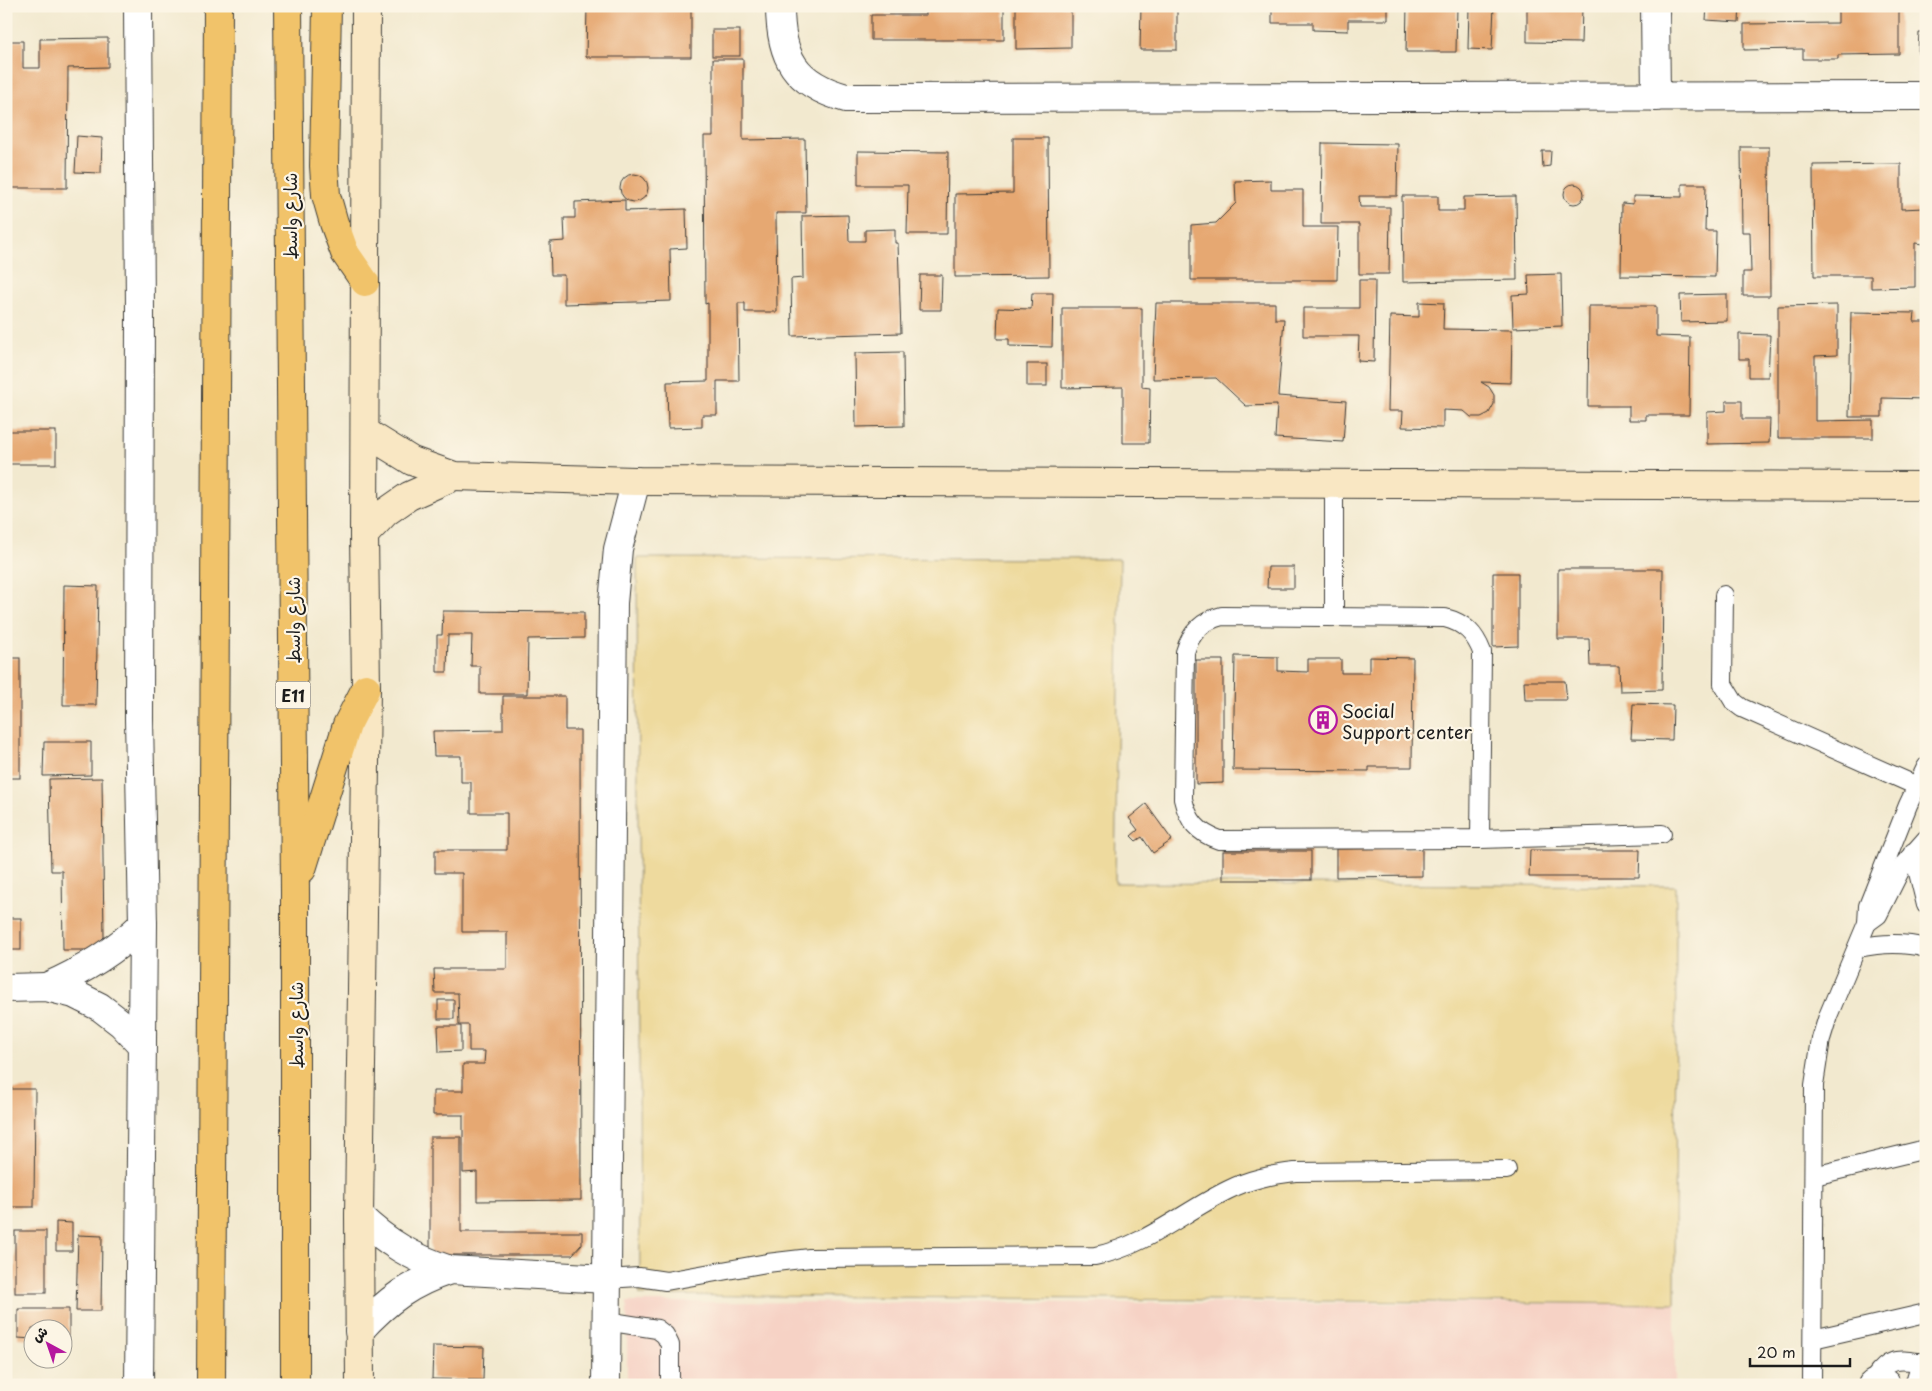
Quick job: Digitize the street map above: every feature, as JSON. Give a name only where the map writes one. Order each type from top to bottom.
[{"type":"highway","points":[[211,1385],[218,6]]},
{"type":"highway","name":"شارع واسط","points":[[288,6],[295,892],[295,1385]]},
{"type":"highway","points":[[327,6],[324,166],[326,195],[345,253],[365,282]]},
{"type":"highway","points":[[295,892],[344,734],[366,688]]},
{"type":"street","points":[[138,6],[140,292],[138,719],[143,924],[139,1385]]},
{"type":"street","points":[[360,1385],[359,1216],[366,688],[364,535],[366,6]]},
{"type":"street","points":[[780,6],[780,25],[784,46],[793,65],[807,81],[826,92],[846,98],[1926,96]]},
{"type":"street","points":[[1655,6],[1656,97]]},
{"type":"street","points":[[365,432],[412,461],[454,476],[636,481],[1926,486]]},
{"type":"street","points":[[364,535],[386,512],[403,500],[422,489],[454,476]]},
{"type":"street","points":[[606,1385],[613,603],[618,549],[636,481]]},
{"type":"street","points":[[46,987],[73,976],[98,961],[122,944],[143,924]]},
{"type":"street","points":[[6,988],[46,987],[74,994],[100,1007],[122,1024],[142,1045]]},
{"type":"street","points":[[359,1216],[392,1244],[430,1263],[450,1270],[606,1279]]},
{"type":"street","points":[[359,1331],[385,1304],[409,1287],[450,1270]]},
{"type":"lane","points":[[1334,484],[1334,616]]},
{"type":"lane","points":[[1724,595],[1723,684],[1734,702],[1742,708],[1917,786]]},
{"type":"lane","points":[[1480,839],[1482,652],[1472,633],[1456,621],[1445,618],[1222,616],[1206,621],[1194,632],[1188,641],[1185,652],[1184,799],[1191,821],[1198,830],[1208,836],[1219,840],[1480,839],[1662,834]]},
{"type":"lane","points":[[1812,1385],[1814,1086],[1816,1062],[1828,1016],[1867,923],[1868,906],[1926,767]]},
{"type":"lane","points":[[1867,923],[1881,911],[1904,865],[1920,846]]},
{"type":"lane","points":[[1920,846],[1926,905]]},
{"type":"lane","points":[[1858,948],[1890,944],[1906,944],[1926,948]]},
{"type":"lane","points":[[1814,1176],[1926,1149]]},
{"type":"lane","points":[[606,1279],[639,1277],[666,1281],[767,1263],[810,1258],[1095,1256],[1115,1252],[1134,1245],[1228,1190],[1249,1181],[1272,1175],[1295,1172],[1507,1170]]},
{"type":"lane","points":[[1813,1339],[1926,1313]]},
{"type":"lane","points":[[606,1321],[657,1329],[665,1335],[670,1345],[670,1385]]},
{"type":"lane","points":[[1870,1382],[1883,1366],[1892,1361],[1923,1362],[1914,1385]]},
{"type":"lane","points":[[1870,1382],[1888,1378],[1891,1385]]},
{"type":"shaded area","points":[[627,1302],[1675,1304],[1675,1385],[627,1385]]},
{"type":"sand","points":[[637,558],[1120,559],[1115,883],[1676,886],[1675,1304],[640,1295]]},
{"type":"building","points":[[587,6],[691,6],[691,57],[586,57]]},
{"type":"building","points":[[926,6],[1004,6],[1004,40],[871,40],[871,15],[926,15]]},
{"type":"building","points":[[1016,6],[1071,6],[1071,48],[1016,49]]},
{"type":"building","points":[[1141,6],[1177,6],[1177,50],[1140,50]]},
{"type":"building","points":[[1272,6],[1388,6],[1388,20],[1348,20],[1348,31],[1313,30],[1313,23],[1272,23]]},
{"type":"building","points":[[1407,6],[1457,6],[1456,52],[1406,52]]},
{"type":"building","points":[[1469,6],[1494,6],[1492,50],[1468,49]]},
{"type":"building","points":[[1532,6],[1613,6],[1613,9],[1582,8],[1581,43],[1527,42],[1527,9],[1532,9]]},
{"type":"building","points":[[1707,6],[1740,6],[1739,22],[1706,20]]},
{"type":"building","points":[[1838,6],[1899,6],[1899,54],[1838,55],[1838,59],[1803,59],[1803,49],[1744,50],[1744,24],[1838,23]]},
{"type":"building","points":[[712,30],[740,30],[740,56],[712,56]]},
{"type":"building","points":[[1919,33],[1926,33],[1926,54],[1918,54]]},
{"type":"building","points":[[108,38],[108,67],[68,68],[67,188],[6,188],[6,41],[23,41],[23,68],[40,68],[40,39]]},
{"type":"building","points":[[713,59],[743,59],[743,140],[805,139],[806,213],[776,213],[777,312],[745,312],[745,303],[738,303],[739,381],[717,381],[717,415],[702,415],[702,427],[668,428],[667,382],[708,381],[708,303],[705,304],[704,136],[713,136]]},
{"type":"building","points":[[77,136],[102,138],[101,173],[75,172]]},
{"type":"building","points":[[1013,138],[1048,138],[1049,276],[955,277],[955,194],[1013,193]]},
{"type":"building","points":[[1322,143],[1398,144],[1397,196],[1359,196],[1360,207],[1390,207],[1389,274],[1359,274],[1359,224],[1321,224]]},
{"type":"building","points":[[1741,147],[1769,147],[1770,296],[1743,296],[1743,272],[1751,272],[1750,232],[1742,232]]},
{"type":"building","points":[[858,151],[948,152],[947,234],[907,234],[908,185],[858,185]]},
{"type":"building","points":[[1542,151],[1551,151],[1550,166],[1543,167]]},
{"type":"building","points":[[1901,164],[1901,209],[1924,208],[1924,244],[1915,243],[1915,287],[1871,288],[1871,276],[1814,276],[1813,165]]},
{"type":"building","points":[[634,174],[644,178],[648,188],[644,198],[634,202],[624,198],[620,188],[624,178]]},
{"type":"building","points":[[1271,180],[1271,190],[1303,190],[1303,227],[1338,227],[1337,280],[1191,280],[1191,225],[1216,223],[1236,203],[1235,181]]},
{"type":"building","points":[[1574,184],[1581,187],[1584,194],[1581,201],[1574,204],[1567,201],[1564,194],[1567,187]]},
{"type":"building","points":[[1682,184],[1706,184],[1705,231],[1716,231],[1715,277],[1621,276],[1622,203],[1633,204],[1633,196],[1682,197]]},
{"type":"building","points":[[1402,196],[1438,196],[1438,211],[1464,211],[1464,197],[1516,196],[1517,280],[1403,282]]},
{"type":"building","points":[[625,200],[625,211],[686,209],[687,248],[670,249],[671,301],[564,304],[564,275],[551,275],[550,242],[565,241],[564,218],[575,218],[575,202]]},
{"type":"building","points":[[848,215],[849,241],[865,241],[865,230],[895,229],[895,243],[898,243],[901,333],[792,336],[791,279],[803,278],[802,216]]},
{"type":"building","points":[[1561,274],[1562,326],[1513,328],[1512,295],[1529,294],[1528,275]]},
{"type":"building","points":[[920,275],[942,275],[941,310],[919,310]]},
{"type":"building","points":[[1359,280],[1375,280],[1374,362],[1358,361],[1359,336],[1303,336],[1303,308],[1359,308]]},
{"type":"building","points":[[1032,293],[1053,293],[1052,347],[1009,346],[1009,339],[997,339],[998,308],[1031,309]]},
{"type":"building","points":[[1727,294],[1727,321],[1681,322],[1680,295]]},
{"type":"building","points":[[1419,302],[1444,303],[1443,329],[1512,330],[1511,383],[1481,382],[1489,387],[1494,395],[1494,404],[1489,413],[1481,417],[1471,417],[1464,411],[1443,410],[1443,428],[1402,427],[1403,411],[1388,411],[1390,316],[1419,317]]},
{"type":"building","points":[[1156,303],[1275,303],[1275,319],[1284,319],[1278,396],[1346,401],[1343,442],[1275,438],[1277,405],[1246,406],[1216,378],[1153,379]]},
{"type":"building","points":[[1837,305],[1837,355],[1815,356],[1815,421],[1873,420],[1873,438],[1778,438],[1778,306]]},
{"type":"building","points":[[1589,306],[1656,306],[1656,336],[1690,337],[1689,415],[1646,415],[1646,420],[1629,420],[1629,406],[1588,406]]},
{"type":"building","points":[[1062,308],[1142,308],[1142,387],[1150,388],[1149,443],[1123,443],[1123,387],[1062,388]]},
{"type":"building","points":[[1851,312],[1915,313],[1914,322],[1926,322],[1926,399],[1882,398],[1882,417],[1849,417]]},
{"type":"building","points":[[1739,334],[1770,335],[1768,377],[1749,377],[1749,359],[1739,359]]},
{"type":"building","points":[[903,352],[904,426],[856,427],[855,353]]},
{"type":"building","points":[[1027,364],[1047,364],[1047,386],[1027,386]]},
{"type":"building","points":[[1726,401],[1742,401],[1742,419],[1770,419],[1769,443],[1707,444],[1707,412],[1726,411]]},
{"type":"building","points":[[6,431],[56,431],[56,464],[6,464]]},
{"type":"building","points":[[1268,567],[1294,567],[1294,588],[1267,588]]},
{"type":"building","points":[[1558,569],[1663,569],[1662,690],[1620,691],[1619,666],[1590,666],[1589,639],[1558,639]]},
{"type":"building","points":[[1493,573],[1518,573],[1518,646],[1493,647]]},
{"type":"building","points":[[64,585],[98,586],[96,705],[63,705]]},
{"type":"building","points":[[443,611],[584,612],[584,638],[528,639],[527,694],[480,694],[480,666],[471,666],[472,635],[448,635],[447,672],[437,672],[437,635],[442,635]]},
{"type":"building","name":"Social Support center","points":[[1235,656],[1278,657],[1278,671],[1308,672],[1308,659],[1341,659],[1341,673],[1369,673],[1369,657],[1413,658],[1412,767],[1369,767],[1369,771],[1233,770]]},
{"type":"building","points":[[6,658],[20,658],[20,778],[6,778]]},
{"type":"building","points":[[1196,660],[1223,660],[1223,783],[1196,784]]},
{"type":"building","points":[[1524,681],[1565,681],[1567,700],[1525,700]]},
{"type":"building","points":[[503,696],[565,696],[565,730],[580,730],[581,1200],[477,1201],[477,1172],[463,1173],[463,1115],[433,1115],[433,1091],[463,1091],[463,1064],[484,1064],[485,1051],[469,1051],[469,1025],[459,1025],[458,993],[435,993],[434,969],[507,969],[507,932],[462,932],[462,873],[435,873],[435,850],[507,850],[507,813],[471,813],[471,782],[461,782],[461,756],[434,756],[433,731],[503,730]]},
{"type":"building","points":[[1633,704],[1673,705],[1672,740],[1631,739]]},
{"type":"building","points":[[44,742],[91,742],[91,775],[43,776]]},
{"type":"building","points":[[102,778],[104,937],[91,950],[63,950],[62,871],[51,871],[49,779]]},
{"type":"building","points":[[1146,804],[1172,840],[1153,853],[1142,837],[1136,841],[1131,836],[1138,830],[1129,818]]},
{"type":"building","points":[[1422,848],[1422,876],[1336,877],[1336,849]]},
{"type":"building","points":[[1530,850],[1640,850],[1639,877],[1529,877]]},
{"type":"building","points":[[1223,851],[1311,851],[1311,880],[1223,880]]},
{"type":"building","points":[[6,918],[21,918],[21,950],[6,950]]},
{"type":"building","points":[[438,1000],[454,1000],[454,1019],[438,1019]]},
{"type":"building","points":[[438,1026],[461,1026],[461,1051],[439,1052]]},
{"type":"building","points":[[6,1089],[35,1089],[34,1207],[6,1207]]},
{"type":"building","points":[[430,1137],[461,1137],[461,1232],[582,1232],[582,1244],[572,1255],[430,1255]]},
{"type":"building","points":[[56,1222],[72,1223],[72,1251],[56,1251]]},
{"type":"building","points":[[15,1231],[46,1231],[46,1293],[15,1293]]},
{"type":"building","points":[[78,1235],[102,1236],[101,1311],[76,1311]]},
{"type":"building","points":[[18,1309],[69,1309],[69,1318],[22,1318],[22,1338],[18,1338]]},
{"type":"building","points":[[433,1346],[484,1347],[483,1380],[432,1379]]},
{"type":"place","name":"Social Support center","points":[[1323,720]]}]
